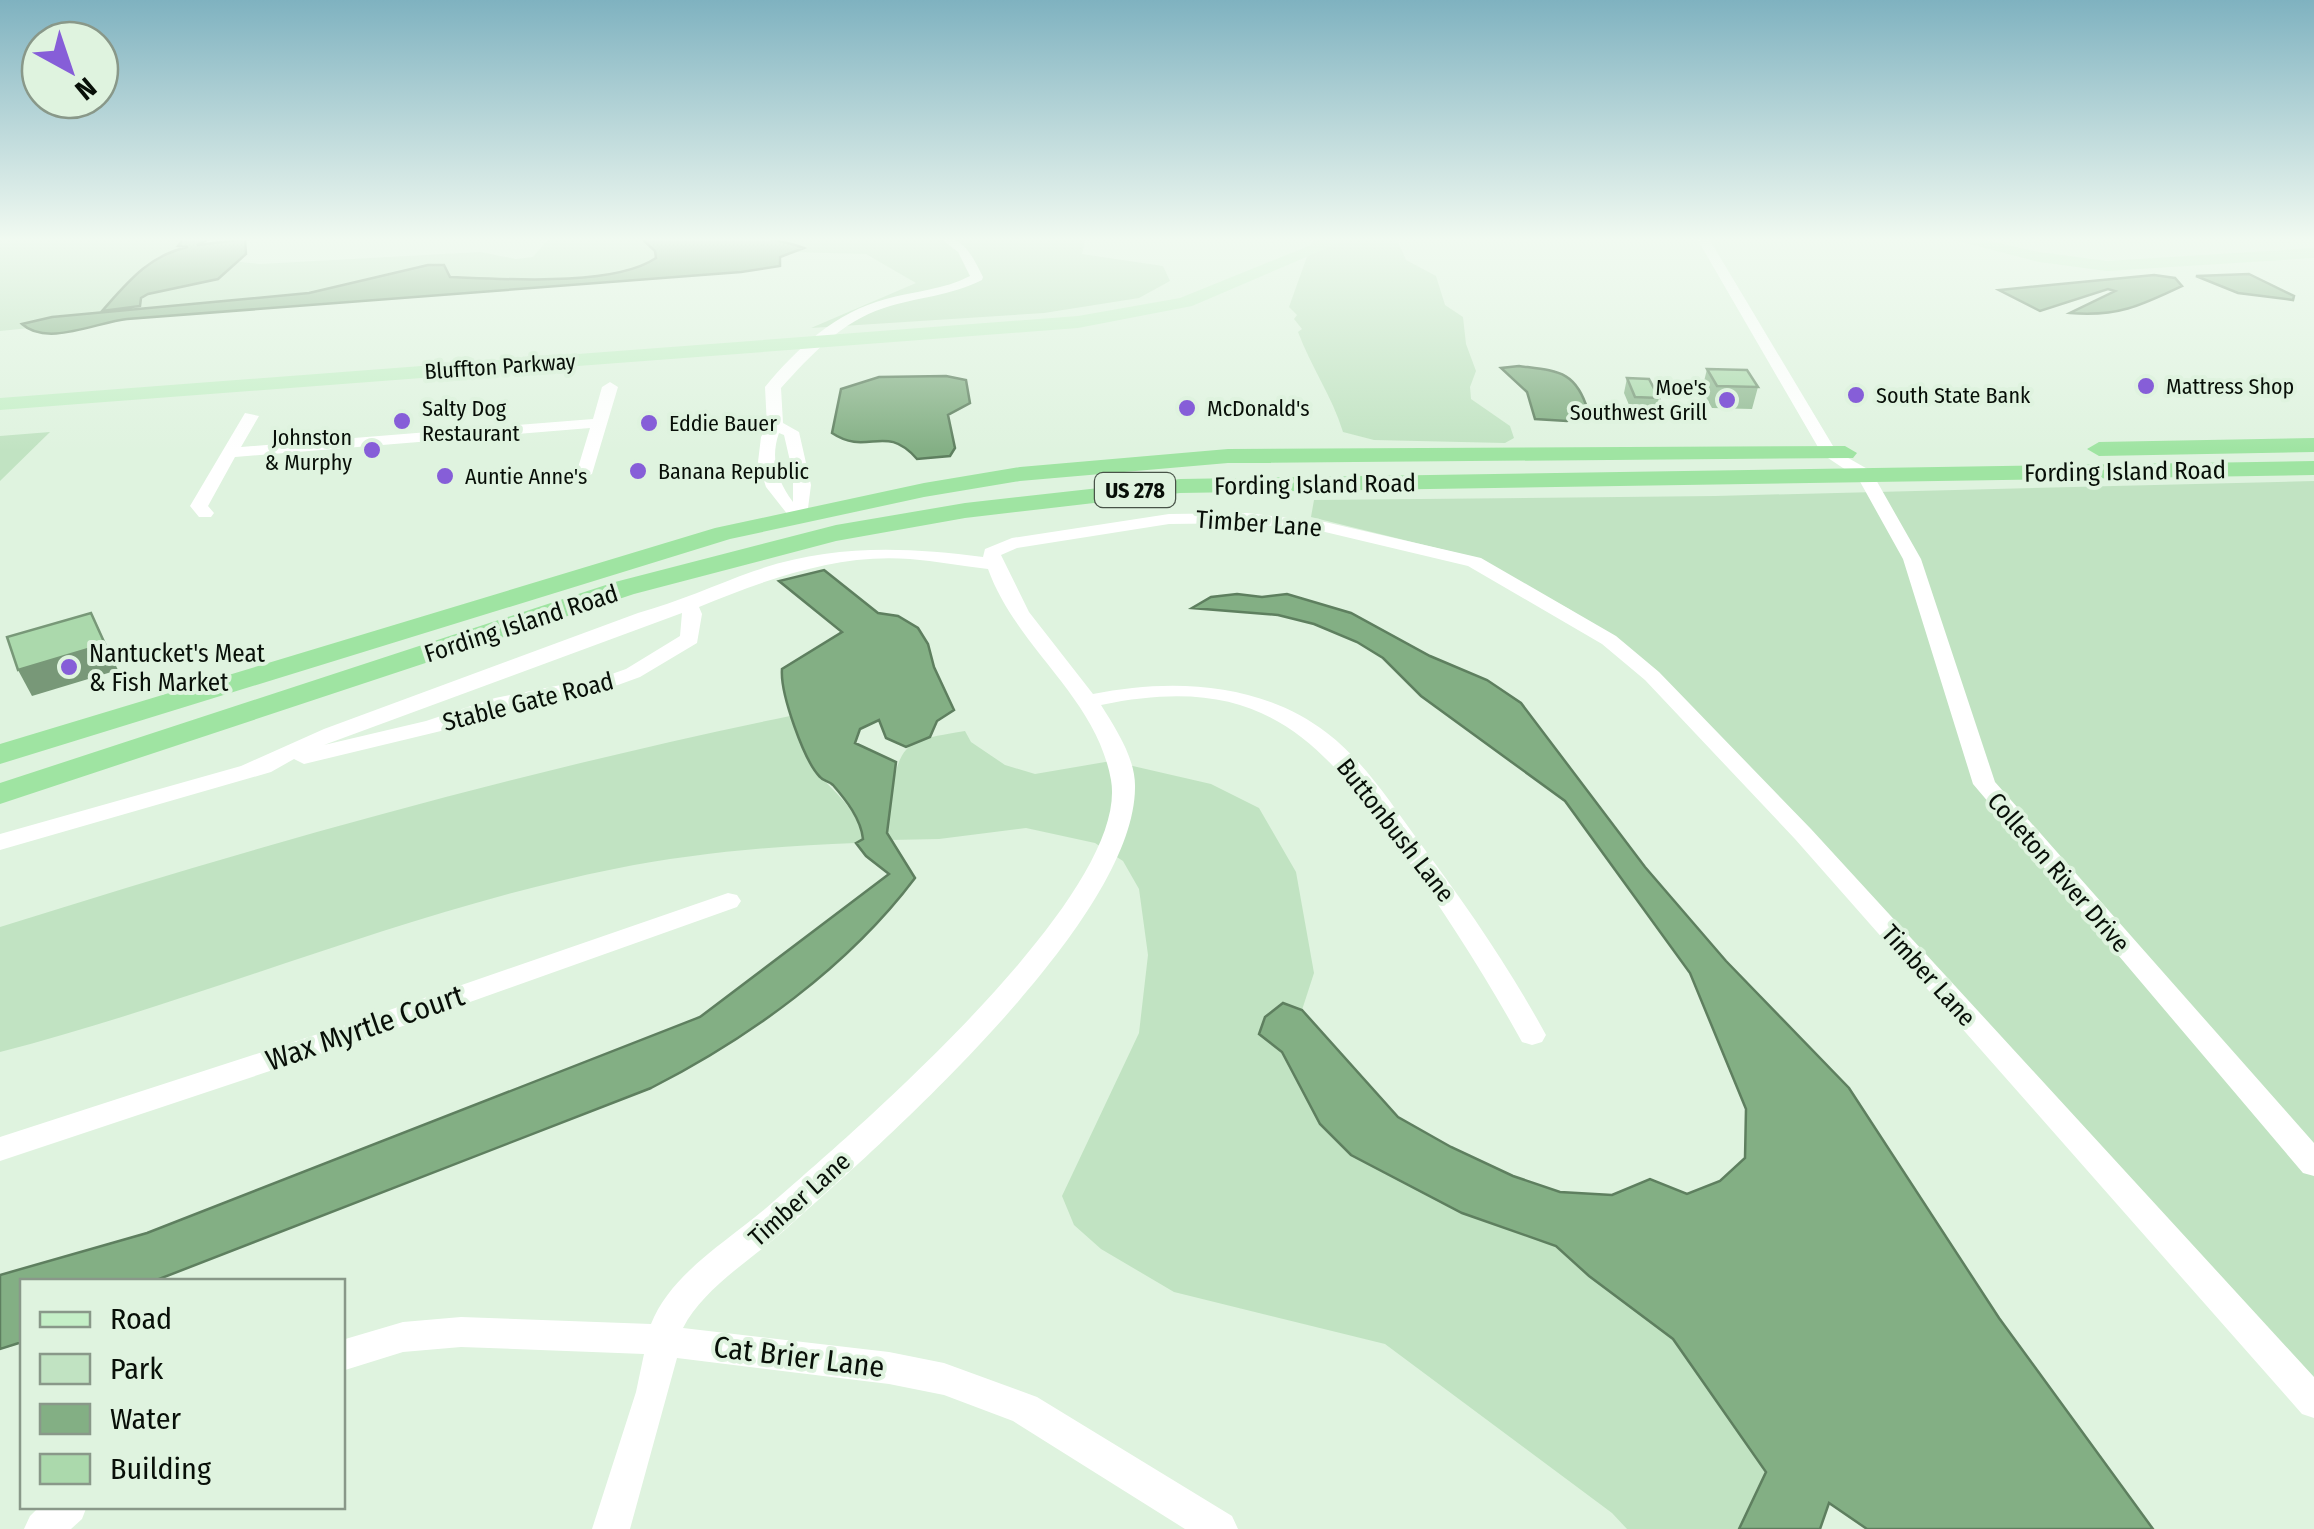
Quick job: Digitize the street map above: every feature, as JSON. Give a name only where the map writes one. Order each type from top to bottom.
[{"type":"highway","name":"Fording Island Road","points":[[0,754],[706,539],[798,516],[1020,474],[1228,456],[1830,454],[2314,444]]},
{"type":"highway","points":[[1865,475],[1867,466],[1874,461],[2098,449]]},
{"type":"highway","points":[[1554,481],[1815,462],[1830,454]]},
{"type":"highway","name":"Fording Island Road","points":[[0,794],[618,590],[783,546],[994,505],[1180,486],[2314,468]]},
{"type":"highway","points":[[618,590],[636,577],[781,532],[798,516],[832,527],[880,525]]},
{"type":"highway","points":[[0,784],[135,752]]},
{"type":"main road","name":"Bluffton Parkway","points":[[0,390],[125,378],[819,340],[1131,308]]},
{"type":"main road","name":"Bluffton Parkway","points":[[0,404],[1130,316],[1161,308]]},
{"type":"street","points":[[775,426],[791,432],[804,502],[798,516],[780,503],[772,478],[766,446],[767,436],[775,426],[773,387],[844,318],[869,308]]},
{"type":"street","points":[[1742,308],[1830,454],[1865,475]]},
{"type":"street","points":[[564,480],[584,474],[610,387]]},
{"type":"street","points":[[206,512],[199,506],[251,416]]},
{"type":"street","points":[[230,453],[599,423]]},
{"type":"street","name":"Colleton River Drive","points":[[1865,475],[1912,558],[1984,784],[2314,1164]]},
{"type":"street","points":[[772,478],[800,476]]},
{"type":"street","name":"Timber Lane","points":[[610,1529],[654,1388],[670,1317],[846,1157],[1028,974],[1069,916],[1104,856],[1123,806],[1121,770],[1085,702],[1026,623],[990,553],[1005,544],[1168,519],[1266,520],[1366,535],[1460,558],[1564,610],[1627,653],[1730,756],[2314,1402]]},
{"type":"street","name":"Stable Gate Road","points":[[250,770],[367,720],[645,618],[688,606],[763,574],[860,554],[908,553],[993,564]]},
{"type":"street","name":"Stable Gate Road","points":[[0,842],[495,704],[633,673],[686,644],[691,634],[688,606]]},
{"type":"street","name":"Buttonbush Lane","points":[[1085,702],[1136,692],[1205,694],[1275,711],[1313,733],[1353,770],[1467,922],[1532,1035]]},
{"type":"street","points":[[367,720],[384,738]]},
{"type":"street","name":"Wax Myrtle Court","points":[[0,1149],[360,1031],[728,901]]},
{"type":"street","name":"Cat Brier Lane","points":[[345,1355],[422,1333],[664,1341],[889,1368],[993,1395],[1063,1430],[1219,1529]]},
{"type":"street","points":[[43,1529],[65,1509]]},
{"type":"green space","points":[[0,308],[223,308],[0,331]]},
{"type":"green space","points":[[857,308],[1073,308],[1044,313],[811,328]]},
{"type":"green space","points":[[1290,308],[1450,308],[1463,317],[1466,344],[1476,371],[1470,387],[1471,399],[1510,426],[1514,438],[1505,443],[1374,440],[1343,432],[1298,332],[1302,329],[1294,319],[1297,315]]},
{"type":"green space","points":[[50,432],[0,481],[0,436]]},
{"type":"green space","points":[[2314,481],[2314,1389],[1633,652],[1569,609],[1473,557],[1311,517],[1314,500],[1715,496]]},
{"type":"green space","points":[[790,716],[809,761],[855,816],[863,839],[856,843],[764,848],[674,859],[536,887],[382,931],[153,1007],[0,1052],[0,927],[392,811]]},
{"type":"green space","points":[[965,731],[971,742],[1005,765],[1035,774],[1111,761],[1211,784],[1259,808],[1296,872],[1314,973],[1302,1010],[1283,1003],[1259,1034],[1282,1052],[1320,1124],[1351,1155],[1462,1213],[1556,1246],[1673,1339],[1766,1472],[1739,1529],[1627,1529],[1612,1513],[1385,1344],[1174,1292],[1101,1249],[1074,1225],[1062,1196],[1139,1033],[1148,955],[1139,889],[1123,861],[1095,843],[1026,828],[939,839],[890,840],[888,816],[903,755],[918,741]]},
{"type":"water","points":[[145,308],[266,308],[127,319],[58,333],[32,331],[22,324],[52,317]]},
{"type":"water","points":[[2080,308],[2124,308],[2101,313],[2070,313]]},
{"type":"water","points":[[1501,368],[1544,369],[1571,380],[1588,411],[1567,421],[1535,419],[1527,392]]},
{"type":"water","points":[[946,376],[966,380],[970,403],[948,415],[955,448],[950,456],[917,459],[895,443],[856,442],[832,433],[841,389],[879,377]]},
{"type":"water","points":[[824,570],[878,613],[898,616],[918,628],[954,710],[937,721],[930,737],[906,747],[886,738],[879,720],[860,729],[855,743],[896,762],[887,833],[915,878],[859,941],[795,998],[760,1023],[651,1088],[159,1279],[20,1279],[20,1343],[0,1349],[0,1275],[147,1233],[700,1017],[889,874],[856,843],[863,839],[856,817],[833,785],[814,769],[800,742],[782,680],[782,669],[842,632],[779,581]]},
{"type":"water","points":[[1287,594],[1351,613],[1430,656],[1487,680],[1521,703],[1645,867],[1726,961],[1849,1088],[1999,1318],[2153,1529],[1867,1529],[1829,1503],[1820,1529],[1739,1529],[1766,1472],[1673,1339],[1556,1246],[1462,1213],[1351,1155],[1320,1124],[1282,1052],[1259,1034],[1265,1017],[1283,1003],[1302,1010],[1398,1117],[1513,1176],[1560,1192],[1612,1195],[1650,1179],[1687,1194],[1720,1181],[1745,1158],[1746,1109],[1690,973],[1565,801],[1421,696],[1383,658],[1357,642],[1314,624],[1278,615],[1192,608],[1211,597]]},
{"type":"building","points":[[1707,369],[1747,370],[1758,387],[1717,386]]},
{"type":"building","points":[[1627,378],[1649,379],[1659,398],[1635,397]]},
{"type":"building","points":[[91,613],[105,644],[18,670],[7,637]]},
{"type":"place","name":"Mattress Shop","points":[[2146,386]]},
{"type":"place","name":"South State Bank","points":[[1856,395]]},
{"type":"place","name":"Moe's Southwest Grill","points":[[1727,400]]},
{"type":"place","name":"McDonald's","points":[[1187,408]]},
{"type":"place","name":"Salty Dog Restaurant","points":[[402,421]]},
{"type":"place","name":"Eddie Bauer","points":[[649,423]]},
{"type":"place","name":"Johnston & Murphy","points":[[372,450]]},
{"type":"place","name":"Banana Republic","points":[[638,471]]},
{"type":"place","name":"Auntie Anne's","points":[[445,476]]},
{"type":"place","name":"Nantucket's Meat & Fish Market","points":[[69,667]]}]
